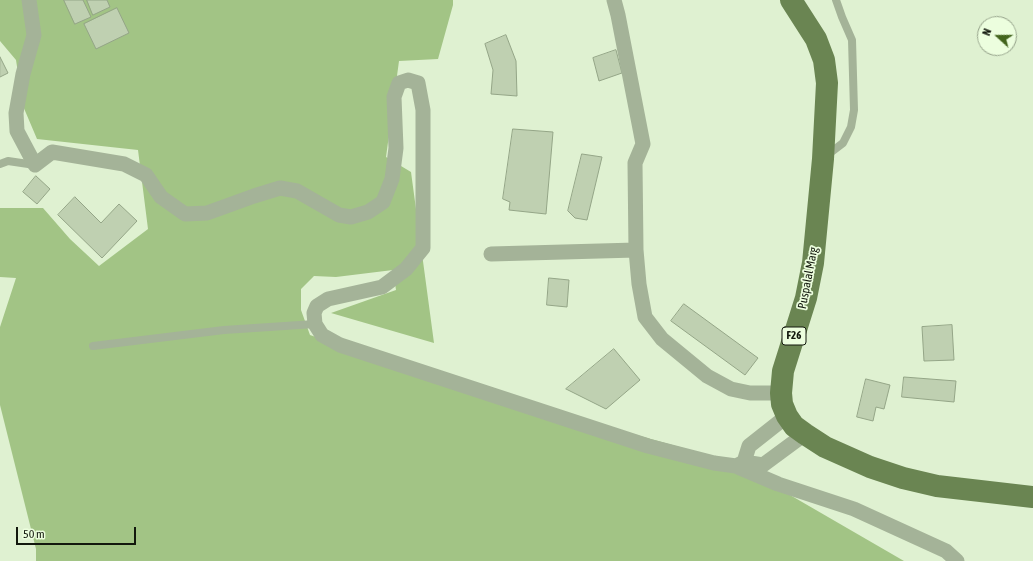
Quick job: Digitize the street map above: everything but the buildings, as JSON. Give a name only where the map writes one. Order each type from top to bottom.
[{"type":"main road","name":"Puspalal Marg","points":[[791,0],[816,39],[824,60],[826,83],[822,159],[813,263],[806,298],[783,371],[781,393],[782,404],[787,416],[794,426],[825,447],[870,468],[937,486],[1033,497]]},
{"type":"street","points":[[29,0],[34,35],[23,74],[16,113],[17,131],[35,165],[52,152],[124,164],[146,175],[161,197],[185,214],[207,213],[280,188],[297,191],[339,215],[351,217],[368,212],[383,202],[392,179],[396,148],[394,97],[399,83],[408,80],[418,83],[423,110],[423,248],[406,269],[382,287],[328,298],[317,306],[314,313],[314,324],[322,335],[340,345],[648,446],[714,463],[762,465],[805,434]]},
{"type":"street","points":[[614,0],[643,144],[635,163],[636,250],[639,284],[645,317],[662,339],[707,376],[731,389],[750,393],[781,393]]},
{"type":"street","points":[[491,254],[636,250]]},
{"type":"street","points":[[740,464],[749,446],[787,416]]},
{"type":"street","points":[[740,464],[778,484],[854,509],[946,551],[957,561]]},
{"type":"lane","points":[[822,159],[843,143],[851,127],[854,110],[852,40],[836,0]]},
{"type":"lane","points":[[0,164],[8,161],[35,165]]},
{"type":"lane","points":[[93,346],[224,330],[314,324]]},
{"type":"green space","points":[[0,0],[453,0],[453,5],[438,59],[399,61],[386,157],[411,172],[434,343],[331,313],[396,290],[393,270],[336,277],[314,276],[301,289],[301,310],[310,335],[437,379],[733,462],[904,561],[36,561],[36,549],[0,405],[0,327],[16,278],[0,277],[0,208],[43,208],[70,239],[99,266],[148,229],[138,150],[37,139],[23,106],[16,60],[0,41]]}]
